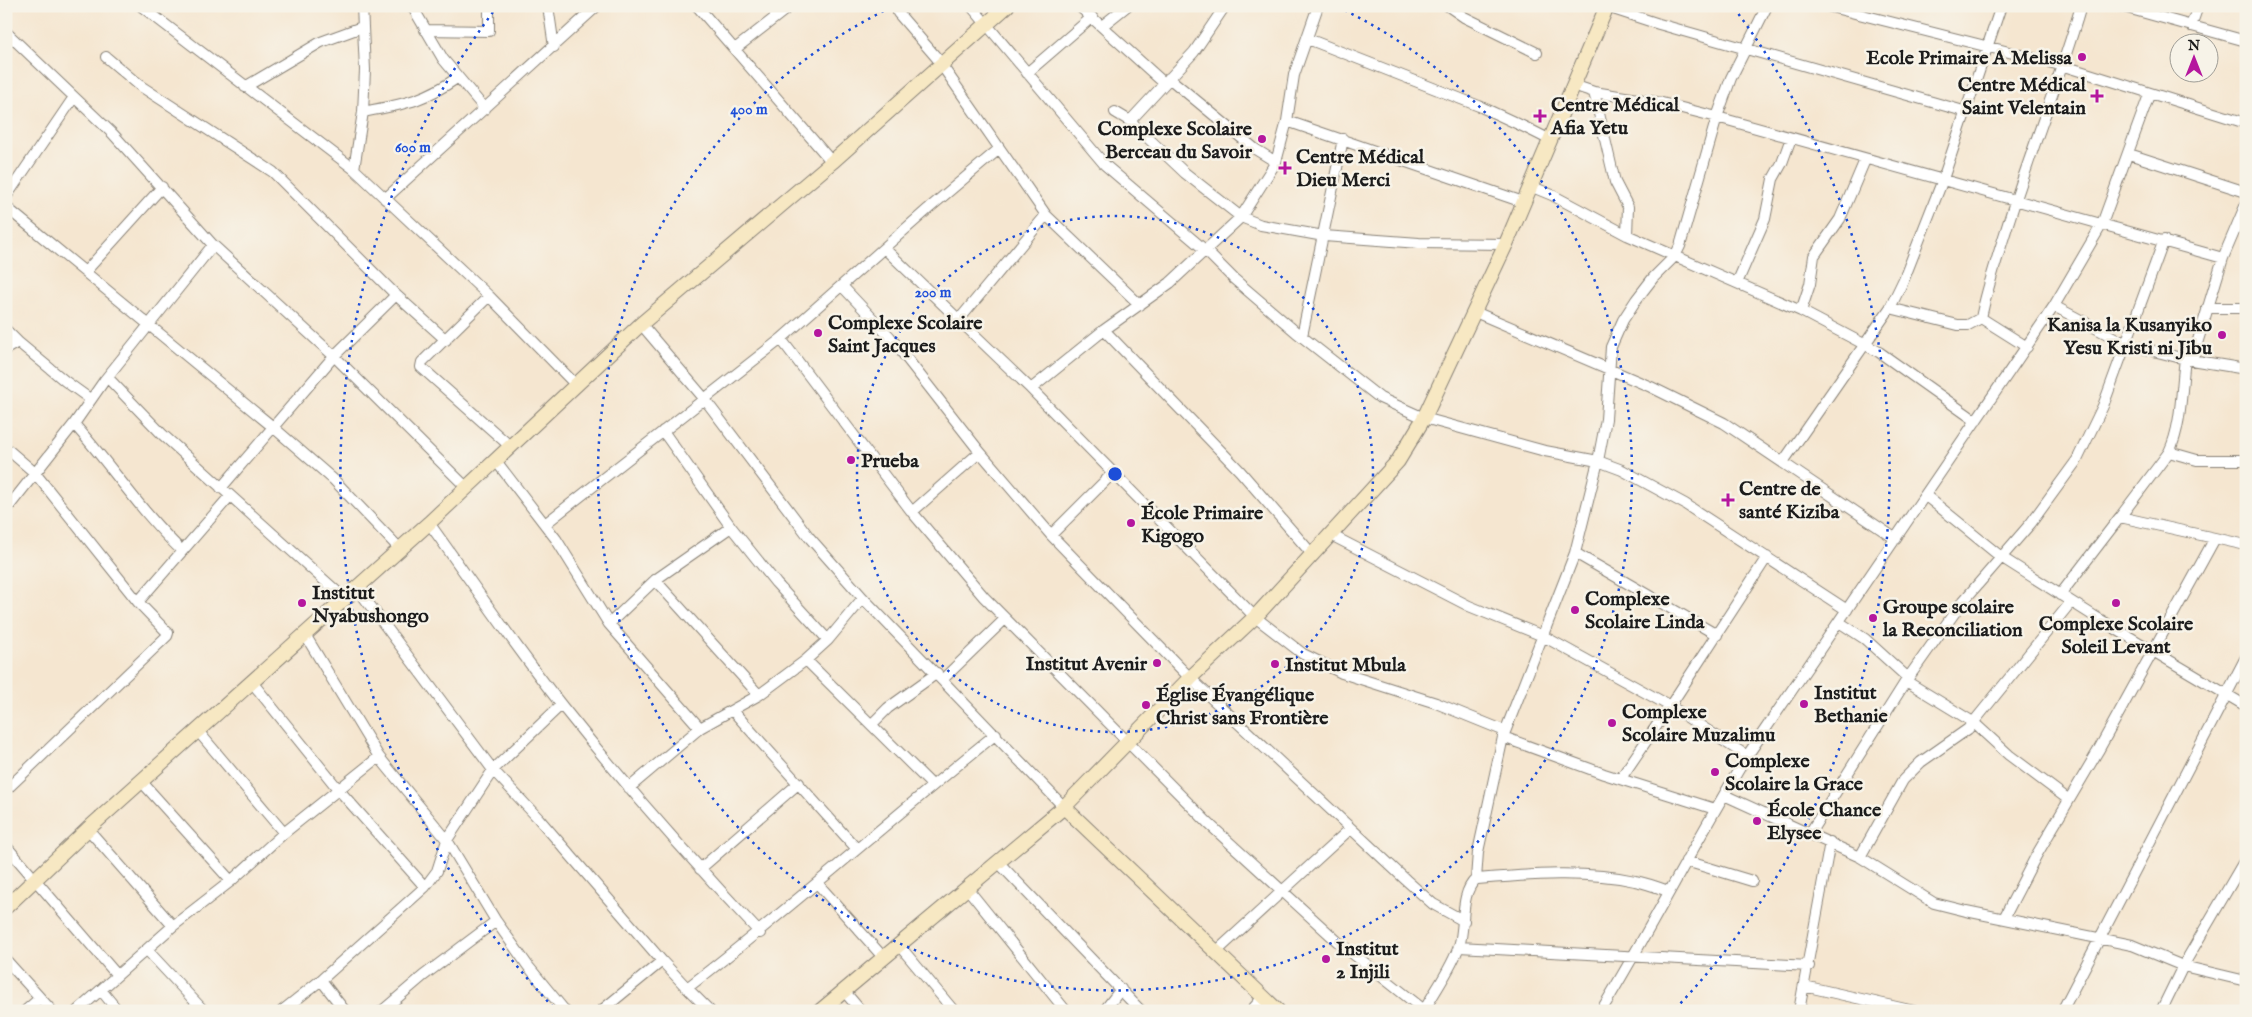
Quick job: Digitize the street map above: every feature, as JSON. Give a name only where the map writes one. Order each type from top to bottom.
[{"type":"street","points":[[140,6],[245,88],[354,169],[489,296],[577,386]]},
{"type":"street","points":[[354,169],[363,112],[362,6]]},
{"type":"street","points":[[412,6],[443,59],[485,110]]},
{"type":"street","points":[[426,30],[489,32],[489,6]]},
{"type":"street","points":[[548,6],[554,47]]},
{"type":"street","points":[[385,199],[485,110],[597,6]]},
{"type":"street","points":[[697,6],[832,162]]},
{"type":"street","points":[[734,50],[790,6]]},
{"type":"street","points":[[971,6],[1105,165],[1206,251],[1234,279],[1380,398],[1424,418],[1545,451],[1598,461],[1640,479],[1685,504],[1847,610]]},
{"type":"street","points":[[6,907],[197,730],[429,523],[641,324],[832,162],[1007,6]]},
{"type":"street","points":[[1079,6],[1167,81],[1255,149],[1276,162]]},
{"type":"street","points":[[1102,26],[1127,6]]},
{"type":"street","points":[[1130,121],[1194,52],[1225,6]]},
{"type":"street","points":[[1031,389],[1104,330],[1170,283],[1241,217],[1276,162],[1287,121],[1294,75],[1308,40],[1318,6]]},
{"type":"street","points":[[1448,6],[1464,17],[1537,54]]},
{"type":"street","points":[[1476,880],[1478,852],[1504,734],[1575,553],[1598,461],[1606,419],[1611,347],[1623,320],[1653,278],[1675,256],[1680,246],[1717,117],[1731,78],[1767,6]]},
{"type":"street","points":[[1827,6],[2064,66],[2149,95],[2246,123]]},
{"type":"street","points":[[1783,462],[1890,308],[1917,251],[1990,46],[2001,6]]},
{"type":"street","points":[[1982,318],[1985,296],[2015,202],[2064,66],[2082,6]]},
{"type":"street","points":[[2120,6],[2246,41]]},
{"type":"street","points":[[2191,26],[2198,6]]},
{"type":"street","points":[[820,1011],[882,957],[999,863],[1064,807],[1190,678],[1255,617],[1329,534],[1398,461],[1424,418],[1475,312],[1607,7],[1659,24],[1747,48],[1837,77],[1966,112]]},
{"type":"street","points":[[898,13],[941,65],[1046,215],[1140,305]]},
{"type":"street","points":[[1027,73],[1092,18]]},
{"type":"street","points":[[245,88],[321,42],[362,27]]},
{"type":"street","points":[[6,32],[113,134],[213,245],[334,356],[466,488]]},
{"type":"street","points":[[1308,40],[1511,119],[1550,140]]},
{"type":"street","points":[[106,57],[139,85],[273,172],[396,295],[446,340]]},
{"type":"street","points":[[363,112],[417,101],[457,78]]},
{"type":"street","points":[[1573,85],[1594,92],[1662,103],[1717,117],[1942,182],[2164,240],[2223,258]]},
{"type":"street","points":[[1594,92],[1615,182],[1628,207],[1626,235]]},
{"type":"street","points":[[1601,1011],[1634,957],[1668,891],[1747,756],[2054,306],[2102,224],[2149,95]]},
{"type":"street","points":[[6,197],[74,97]]},
{"type":"street","points":[[1115,112],[1130,121],[1185,173],[1241,217],[1261,225],[1324,236],[1419,243],[1506,244]]},
{"type":"street","points":[[1287,121],[1523,202]]},
{"type":"street","points":[[1737,283],[1765,219],[1773,179],[1782,163],[1791,138]]},
{"type":"street","points":[[1302,336],[1343,140]]},
{"type":"street","points":[[545,524],[780,339],[999,149]]},
{"type":"street","points":[[2129,154],[2246,192]]},
{"type":"street","points":[[1801,311],[1810,284],[1814,256],[1840,219],[1865,160]]},
{"type":"street","points":[[1530,186],[1552,195],[1626,235],[1801,311],[1888,357],[1976,421]]},
{"type":"street","points":[[86,271],[162,187]]},
{"type":"street","points":[[2060,595],[2169,452],[2173,444],[2188,360],[2223,258],[2246,204]]},
{"type":"street","points":[[6,207],[150,323],[273,427],[334,480],[400,549]]},
{"type":"street","points":[[958,321],[1046,215]]},
{"type":"street","points":[[1810,833],[1907,679],[1960,605],[2031,523],[2077,460],[2103,406],[2164,240]]},
{"type":"street","points":[[6,510],[74,424],[107,377],[213,245]]},
{"type":"street","points":[[885,249],[1031,389],[1255,617],[1303,654],[1342,673],[1454,709],[1504,734],[1621,778],[1715,809]]},
{"type":"street","points":[[842,286],[890,337],[980,452],[1051,535],[1190,678],[1350,829],[1433,904],[1464,921]]},
{"type":"street","points":[[221,488],[334,356],[396,295]]},
{"type":"street","points":[[489,296],[422,362],[421,367],[511,447]]},
{"type":"street","points":[[2054,306],[2126,344],[2188,360],[2246,369]]},
{"type":"street","points":[[1890,308],[1958,325],[1968,325],[1982,318]]},
{"type":"street","points":[[2207,308],[2246,308]]},
{"type":"street","points":[[1475,312],[1609,368],[1724,423],[1896,539]]},
{"type":"street","points":[[1982,318],[2027,347]]},
{"type":"street","points":[[641,324],[703,398],[787,510],[863,598],[996,734],[1064,807],[1278,1011]]},
{"type":"street","points":[[6,330],[65,381],[90,399]]},
{"type":"street","points":[[1104,330],[1240,471],[1312,554]]},
{"type":"street","points":[[780,339],[912,512],[1005,618],[1126,742],[1282,892],[1337,941],[1424,1011],[1459,947],[1468,892],[1471,884],[1476,880],[1539,876],[1614,877],[1636,881],[1668,891]]},
{"type":"street","points":[[6,349],[18,342]]},
{"type":"street","points":[[107,377],[162,434],[345,599]]},
{"type":"street","points":[[74,424],[101,454],[163,532],[181,550]]},
{"type":"street","points":[[663,431],[731,527],[776,583],[828,640]]},
{"type":"street","points":[[6,448],[35,473],[138,602],[166,629],[167,636],[6,790]]},
{"type":"street","points":[[912,512],[980,452]]},
{"type":"street","points":[[2169,452],[2197,460],[2246,460]]},
{"type":"street","points":[[496,461],[545,524],[609,624],[700,728]]},
{"type":"street","points":[[1051,535],[1113,473]]},
{"type":"street","points":[[138,602],[181,550],[230,496]]},
{"type":"street","points":[[1926,496],[2001,557],[2227,697],[2246,706]]},
{"type":"street","points":[[2120,517],[2246,546]]},
{"type":"street","points":[[429,523],[561,705],[629,788],[700,869],[760,933]]},
{"type":"street","points":[[609,624],[655,580],[731,527]]},
{"type":"street","points":[[1329,534],[1470,606],[1543,636],[1670,706],[1747,756]]},
{"type":"street","points":[[2004,918],[2036,856],[2214,540]]},
{"type":"street","points":[[1575,553],[1717,635]]},
{"type":"street","points":[[1621,778],[1767,557]]},
{"type":"street","points":[[655,580],[759,695]]},
{"type":"street","points":[[357,588],[493,770],[539,819],[662,961],[710,1011]]},
{"type":"street","points":[[629,788],[700,728],[759,695],[806,660],[828,640],[863,598]]},
{"type":"street","points":[[1860,857],[1903,780],[1921,762],[1968,729],[2071,602]]},
{"type":"street","points":[[872,724],[888,708],[940,676],[1005,618]]},
{"type":"street","points":[[1839,622],[1865,639],[1907,679],[1973,722],[2009,756],[2068,800]]},
{"type":"street","points":[[304,633],[380,757],[447,840],[496,921],[528,966],[565,1011]]},
{"type":"street","points":[[2062,1011],[2227,697],[2246,657]]},
{"type":"street","points":[[806,660],[932,785]]},
{"type":"street","points":[[251,681],[338,789],[425,887]]},
{"type":"street","points":[[282,1011],[321,980],[425,887],[437,871],[447,840],[493,770],[561,705]]},
{"type":"street","points":[[733,710],[856,848]]},
{"type":"street","points":[[197,730],[284,833]]},
{"type":"street","points":[[687,988],[760,933],[856,848],[996,734]]},
{"type":"street","points":[[77,1011],[173,926],[231,881],[284,833],[380,757]]},
{"type":"street","points":[[141,781],[231,881]]},
{"type":"street","points":[[700,869],[799,783]]},
{"type":"street","points":[[1724,795],[1860,857],[1934,903],[2132,945],[2183,966],[2246,981]]},
{"type":"street","points":[[88,829],[173,926]]},
{"type":"street","points":[[1216,951],[1350,829]]},
{"type":"street","points":[[1799,1011],[1809,966],[1830,842]]},
{"type":"street","points":[[6,846],[117,975]]},
{"type":"street","points":[[2161,1011],[2183,966],[2246,858]]},
{"type":"street","points":[[1686,861],[1752,882]]},
{"type":"street","points":[[999,863],[1141,1011]]},
{"type":"street","points":[[817,883],[882,957]]},
{"type":"street","points":[[968,888],[1066,1011]]},
{"type":"street","points":[[382,1011],[423,976],[496,921]]},
{"type":"street","points":[[898,944],[954,1011]]},
{"type":"street","points":[[1459,947],[1809,966]]},
{"type":"street","points":[[147,950],[204,1011]]},
{"type":"street","points":[[6,960],[52,1011]]},
{"type":"street","points":[[601,1011],[662,961]]},
{"type":"street","points":[[321,980],[345,1011]]},
{"type":"street","points":[[1804,986],[1892,1008],[1914,1011]]},
{"type":"street","points":[[1104,1011],[1121,989]]},
{"type":"street","points":[[101,990],[118,1011]]},
{"type":"street","points":[[844,991],[862,1011]]},
{"type":"street","points":[[1251,1011],[1264,996]]},
{"type":"street","points":[[24,1011],[40,998]]},
{"type":"place","name":"Ecole Primaire A Melissa","points":[[2082,57]]},
{"type":"place","name":"Centre Médical Saint Velentain","points":[[2097,96]]},
{"type":"place","name":"Centre Médical Afia Yetu","points":[[1540,116]]},
{"type":"place","name":"Complexe Scolaire Berceau du Savoir","points":[[1262,139]]},
{"type":"place","name":"Centre Médical Dieu Merci","points":[[1285,168]]},
{"type":"place","name":"Complexe Scolaire Saint Jacques","points":[[818,333]]},
{"type":"place","name":"Kanisa la Kusanyiko Yesu Kristi ni Jibu","points":[[2222,335]]},
{"type":"place","name":"Prueba","points":[[851,460]]},
{"type":"place","name":"Centre de santé Kiziba","points":[[1728,500]]},
{"type":"place","name":"École Primaire Kigogo","points":[[1131,523]]},
{"type":"place","name":"Institut Nyabushongo","points":[[302,603]]},
{"type":"place","name":"Complexe Scolaire Soleil Levant","points":[[2116,603]]},
{"type":"place","name":"Complexe Scolaire Linda","points":[[1575,610]]},
{"type":"place","name":"Groupe scolaire la Reconciliation","points":[[1873,618]]},
{"type":"place","name":"Institut Avenir","points":[[1157,663]]},
{"type":"place","name":"Institut Mbula","points":[[1275,664]]},
{"type":"place","name":"Institut Bethanie","points":[[1804,704]]},
{"type":"place","name":"Église Évangélique Christ sans Frontière","points":[[1146,705]]},
{"type":"place","name":"Complexe Scolaire Muzalimu","points":[[1612,723]]},
{"type":"place","name":"Complexe Scolaire la Grace","points":[[1715,772]]},
{"type":"place","name":"École Chance Elysee","points":[[1757,821]]},
{"type":"place","name":"Institut 2 Injili","points":[[1326,959]]}]
